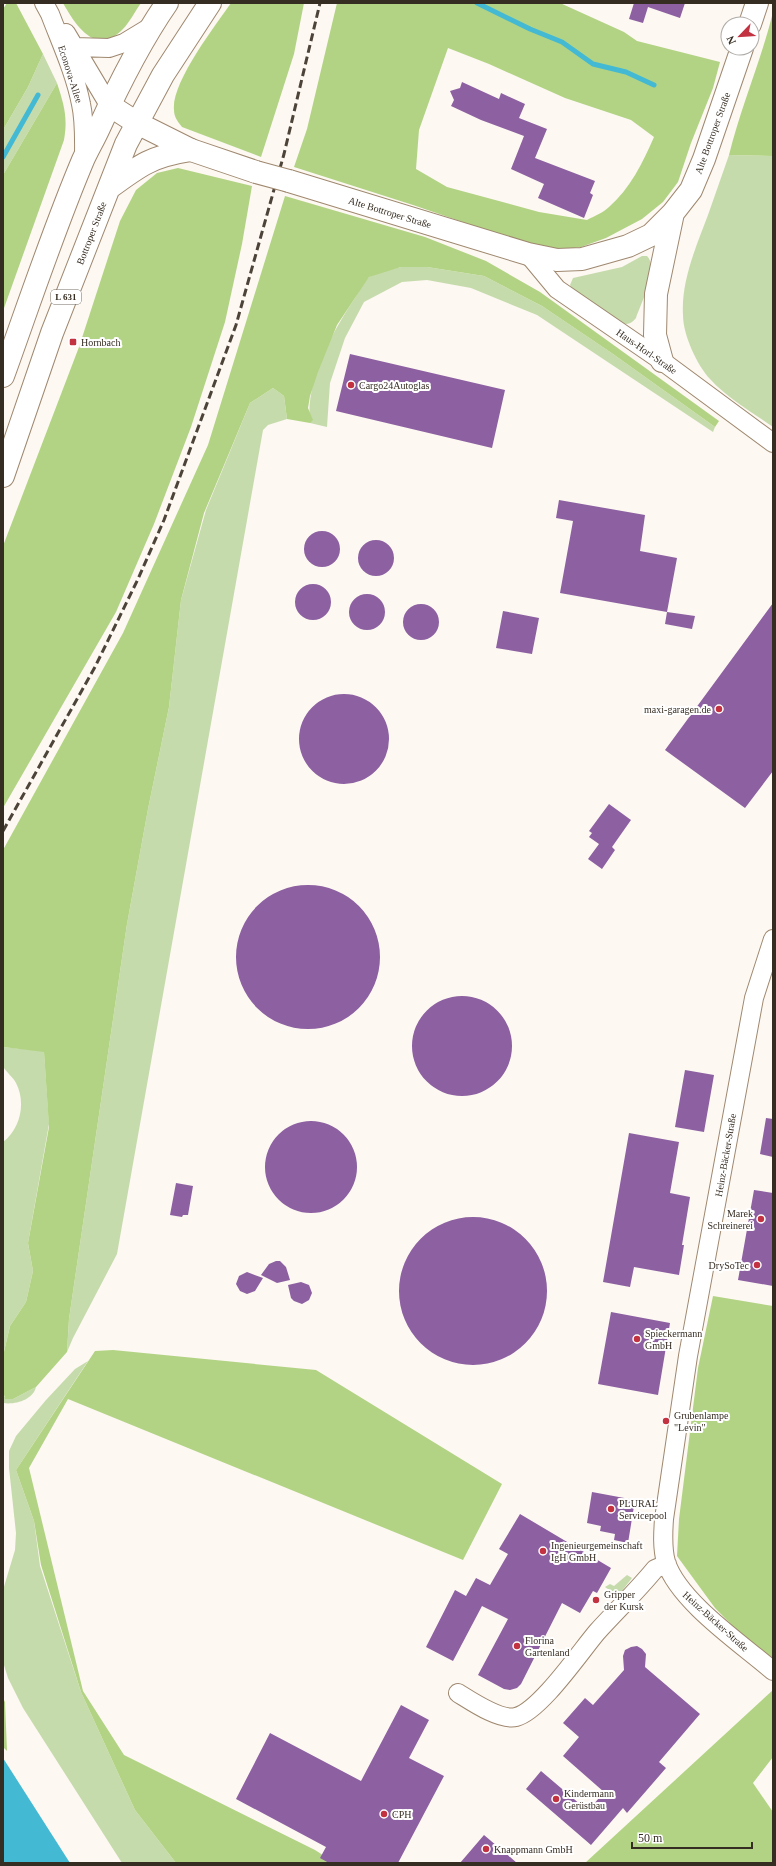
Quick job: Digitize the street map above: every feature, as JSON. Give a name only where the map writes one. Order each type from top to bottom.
[{"type":"main road","points":[[3,376],[34,287],[84,160],[109,105],[152,26],[167,3]]},
{"type":"main road","name":"Bottroper Straße","points":[[3,476],[52,333],[126,144],[163,75],[210,3]]},
{"type":"main road","points":[[753,16],[757,3]]},
{"type":"main road","name":"Alte Bottroper Straße","points":[[109,105],[137,123],[191,150],[256,172],[528,254],[557,260],[582,259],[628,246],[651,235],[673,213],[691,190],[704,159],[739,56]]},
{"type":"main road","points":[[109,188],[141,164],[169,154],[191,150]]},
{"type":"main road","name":"Alte Bottroper Straße","points":[[662,361],[655,335],[656,294],[673,213]]},
{"type":"street","name":"Econova-Allee","points":[[47,8],[64,30],[109,105]]},
{"type":"street","name":"Econova-Allee","points":[[47,8],[81,103],[84,124],[84,160]]},
{"type":"street","name":"Econova-Allee","points":[[74,47],[109,48],[124,43],[152,26]]},
{"type":"street","name":"Haus-Horl-Straße","points":[[528,254],[557,289],[662,361],[773,443]]},
{"type":"street","name":"Heinz-Bäcker-Straße","points":[[773,939],[766,956],[754,998],[688,1356],[664,1519],[663,1546],[667,1564],[681,1588],[694,1602],[773,1671]]},
{"type":"street","points":[[458,1693],[503,1717],[515,1717],[527,1711],[541,1699],[598,1632],[655,1569],[667,1564]]},
{"type":"green space","points":[[7,3],[16,3],[43,54],[28,87],[3,130],[3,9]]},
{"type":"green space","points":[[63,3],[141,3],[123,29],[113,37],[104,40],[96,39],[81,29],[74,21]]},
{"type":"green space","points":[[231,3],[304,3],[294,54],[261,157],[182,127],[176,119],[174,113],[175,99],[179,85],[186,70]]},
{"type":"green space","points":[[337,3],[560,3],[624,32],[637,41],[720,62],[713,88],[691,143],[678,182],[663,202],[642,219],[606,238],[581,247],[557,250],[530,245],[413,205],[294,167],[307,129]],"holes":[[[448,48],[489,64],[565,98],[631,120],[654,137],[630,184],[617,200],[607,209],[587,220],[539,212],[447,187],[416,169],[419,130]]]},
{"type":"green space","points":[[773,12],[773,156],[729,155],[739,119],[763,48]]},
{"type":"green space","points":[[43,54],[57,83],[3,175],[3,130],[28,87]]},
{"type":"green space","points":[[57,83],[65,111],[66,124],[64,140],[3,311],[3,175]]},
{"type":"green space","points":[[729,155],[773,156],[773,427],[732,399],[710,379],[700,366],[685,331],[683,302],[690,264]]},
{"type":"green space","points":[[178,168],[252,186],[242,244],[225,322],[191,427],[154,524],[116,612],[3,808],[3,546],[79,347],[120,221],[136,190],[157,173]]},
{"type":"green space","points":[[285,196],[425,237],[486,261],[540,292],[719,421],[715,427],[613,354],[542,306],[484,276],[427,267],[401,267],[369,277],[337,325],[318,372],[310,396],[308,408],[313,420],[310,423],[287,419],[284,396],[273,388],[250,403],[204,513],[181,600],[169,707],[148,809],[127,924],[69,1319],[67,1352],[36,1387],[13,1399],[5,1399],[3,1391],[3,1356],[10,1326],[26,1302],[33,1271],[28,1243],[49,1127],[44,1052],[3,1047],[3,850],[123,633],[208,445]]},
{"type":"green space","points":[[642,256],[647,256],[650,261],[650,277],[636,318],[629,324],[621,323],[573,290],[570,285],[573,278],[622,267]]},
{"type":"green space","points":[[401,267],[427,267],[484,276],[542,306],[613,354],[715,427],[713,432],[537,315],[471,288],[427,280],[402,282],[364,302],[345,338],[330,383],[327,427],[310,423],[312,390],[316,374],[322,357],[338,326],[363,284],[369,277]]},
{"type":"green space","points":[[273,388],[284,396],[287,419],[268,425],[263,430],[117,1254],[67,1352],[69,1319],[127,924],[148,809],[169,707],[181,600],[206,510],[250,403]]},
{"type":"green space","points":[[3,1047],[44,1051],[49,1124],[28,1243],[33,1271],[26,1302],[10,1326],[3,1356],[3,1142],[14,1130],[18,1122],[21,1098],[16,1083],[3,1066]]},
{"type":"green space","points":[[713,1296],[773,1306],[773,1667],[715,1608],[677,1556],[679,1519],[698,1368]]},
{"type":"green space","points":[[113,1350],[316,1370],[502,1484],[463,1560],[68,1399],[29,1468],[83,1691],[124,1755],[315,1850],[335,1863],[176,1863],[135,1810],[81,1692],[41,1565],[34,1521],[16,1470],[95,1351]]},
{"type":"green space","points":[[88,1361],[16,1470],[34,1521],[40,1566],[81,1692],[135,1810],[176,1863],[122,1863],[23,1708],[8,1678],[3,1662],[3,1590],[15,1550],[16,1533],[9,1468],[9,1451],[16,1436],[46,1400],[75,1369]]},
{"type":"green space","points":[[36,1387],[34,1392],[23,1401],[3,1403],[3,1391],[4,1397],[13,1399]]},
{"type":"green space","points":[[627,1575],[632,1578],[618,1596],[605,1587],[610,1584],[614,1586]]},
{"type":"green space","points":[[773,1690],[773,1757],[753,1783],[773,1812],[773,1863],[585,1863]]},
{"type":"green space","points":[[3,1698],[5,1702],[7,1751],[3,1747]]},
{"type":"water","points":[[3,1758],[70,1863],[3,1863]]},
{"type":"building","points":[[634,3],[685,3],[680,18],[648,7],[643,23],[629,19]]},
{"type":"building","points":[[462,82],[499,99],[501,93],[525,104],[519,118],[547,129],[535,158],[595,181],[590,193],[593,195],[584,218],[538,198],[544,184],[511,169],[524,136],[481,120],[451,106],[454,100],[450,91],[460,88]]},
{"type":"building","points":[[350,354],[505,390],[492,448],[336,411]]},
{"type":"building","points":[[559,500],[645,515],[640,551],[677,558],[667,612],[560,593],[573,521],[556,518]]},
{"type":"building","points":[[322,531],[335,536],[340,549],[335,562],[322,567],[309,562],[304,549],[309,536]]},
{"type":"building","points":[[376,540],[386,543],[391,548],[394,558],[391,568],[386,573],[376,576],[366,573],[361,568],[358,558],[361,548],[366,543]]},
{"type":"building","points":[[313,584],[323,587],[328,592],[331,602],[328,612],[323,617],[313,620],[303,617],[298,612],[295,602],[298,592],[303,587]]},
{"type":"building","points":[[370,594],[380,599],[384,605],[384,619],[380,625],[374,629],[364,630],[354,625],[350,619],[349,609],[354,599],[360,595]]},
{"type":"building","points":[[773,603],[773,771],[745,808],[665,750]]},
{"type":"building","points":[[421,604],[434,609],[439,622],[434,635],[421,640],[408,635],[403,622],[408,609]]},
{"type":"building","points":[[503,611],[539,618],[532,654],[496,648]]},
{"type":"building","points":[[667,612],[695,616],[692,629],[665,624]]},
{"type":"building","points":[[344,694],[361,698],[376,707],[385,722],[389,739],[385,756],[376,771],[361,780],[344,784],[327,780],[312,771],[303,756],[299,739],[303,722],[312,707],[327,698]]},
{"type":"building","points":[[609,804],[631,820],[612,847],[615,850],[602,869],[588,859],[599,844],[589,837],[592,833],[589,831]]},
{"type":"building","points":[[301,885],[315,885],[342,893],[354,901],[364,911],[375,929],[379,943],[379,971],[375,985],[364,1003],[354,1013],[336,1024],[315,1029],[301,1029],[274,1021],[262,1013],[252,1003],[241,985],[236,964],[236,950],[244,923],[252,911],[262,901],[280,890]]},
{"type":"building","points":[[452,996],[472,996],[481,999],[498,1010],[509,1027],[512,1036],[512,1056],[509,1065],[498,1082],[481,1093],[472,1096],[452,1096],[434,1088],[426,1082],[420,1074],[412,1056],[412,1036],[420,1018],[426,1010],[434,1004]]},
{"type":"building","points":[[685,1070],[714,1075],[704,1132],[675,1127]]},
{"type":"building","points":[[766,1118],[773,1119],[773,1157],[760,1154]]},
{"type":"building","points":[[311,1121],[329,1125],[344,1134],[353,1149],[357,1167],[353,1185],[344,1200],[329,1209],[311,1213],[293,1209],[278,1200],[269,1185],[265,1167],[269,1149],[278,1134],[293,1125]]},
{"type":"building","points":[[629,1133],[679,1142],[670,1193],[690,1197],[682,1245],[684,1245],[679,1275],[634,1267],[630,1287],[603,1282]]},
{"type":"building","points":[[176,1183],[193,1186],[188,1215],[183,1215],[182,1217],[170,1215]]},
{"type":"building","points":[[754,1190],[773,1193],[773,1286],[738,1280]]},
{"type":"building","points":[[473,1217],[494,1220],[508,1226],[520,1234],[530,1244],[538,1256],[544,1270],[547,1291],[544,1312],[538,1326],[530,1338],[520,1348],[508,1356],[494,1362],[473,1365],[452,1362],[438,1356],[426,1348],[416,1338],[408,1326],[402,1312],[399,1291],[402,1270],[408,1256],[416,1244],[426,1234],[438,1226],[452,1220]]},
{"type":"building","points":[[280,1261],[286,1267],[290,1280],[277,1283],[261,1275],[269,1264]]},
{"type":"building","points":[[247,1272],[263,1278],[255,1291],[247,1294],[240,1291],[236,1284],[239,1276]]},
{"type":"building","points":[[301,1282],[309,1285],[312,1293],[309,1300],[302,1304],[291,1298],[288,1285]]},
{"type":"building","name":"Spieckermann GmbH","points":[[611,1312],[670,1323],[658,1395],[598,1384]]},
{"type":"building","name":"PLURAL Servicepool","points":[[592,1492],[635,1500],[628,1543],[614,1540],[615,1534],[600,1531],[601,1526],[587,1523]]},
{"type":"building","points":[[520,1514],[611,1568],[597,1593],[593,1591],[580,1613],[562,1603],[521,1684],[517,1688],[510,1690],[504,1689],[478,1675],[508,1619],[482,1606],[453,1661],[426,1647],[455,1590],[466,1596],[476,1578],[490,1585],[508,1554],[499,1549]]},
{"type":"building","points":[[637,1646],[646,1654],[645,1667],[700,1714],[659,1762],[666,1768],[627,1813],[623,1808],[591,1845],[526,1789],[541,1771],[588,1811],[604,1792],[563,1756],[579,1737],[563,1723],[585,1698],[593,1705],[624,1670],[623,1656],[625,1650]]},
{"type":"building","points":[[401,1705],[429,1720],[409,1758],[444,1776],[398,1863],[329,1863],[320,1858],[326,1847],[236,1799],[270,1733],[361,1781]]},
{"type":"building","name":"Knappmann GmbH","points":[[484,1835],[517,1863],[460,1863]]},
{"type":"waterway","points":[[477,3],[530,29],[562,42],[593,64],[626,72],[654,85]]},
{"type":"waterway","points":[[3,157],[38,95]]},
{"type":"railway","points":[[3,831],[95,667],[138,579],[164,520],[236,325],[284,154],[320,3]]},
{"type":"place","name":"Hornbach","points":[[73,342]]},
{"type":"place","name":"Cargo24Autoglas","points":[[351,385]]},
{"type":"place","name":"maxi-garagen.de","points":[[719,709]]},
{"type":"place","name":"Marek Schreinerei","points":[[761,1219]]},
{"type":"place","name":"DrySoTec","points":[[757,1265]]},
{"type":"place","name":"Spieckermann GmbH","points":[[637,1339]]},
{"type":"place","name":"Grubenlampe \"Levin\"","points":[[666,1421]]},
{"type":"place","name":"PLURAL Servicepool","points":[[611,1509]]},
{"type":"place","name":"Ingenieurgemeinschaft IgH GmbH","points":[[543,1551]]},
{"type":"place","name":"Gripper der Kursk","points":[[596,1600]]},
{"type":"place","name":"Florina Gartenland","points":[[517,1646]]},
{"type":"place","name":"Kindermann Gerüstbau","points":[[556,1799]]},
{"type":"place","name":"CPH","points":[[384,1814]]},
{"type":"place","name":"Knappmann GmbH","points":[[486,1849]]}]
